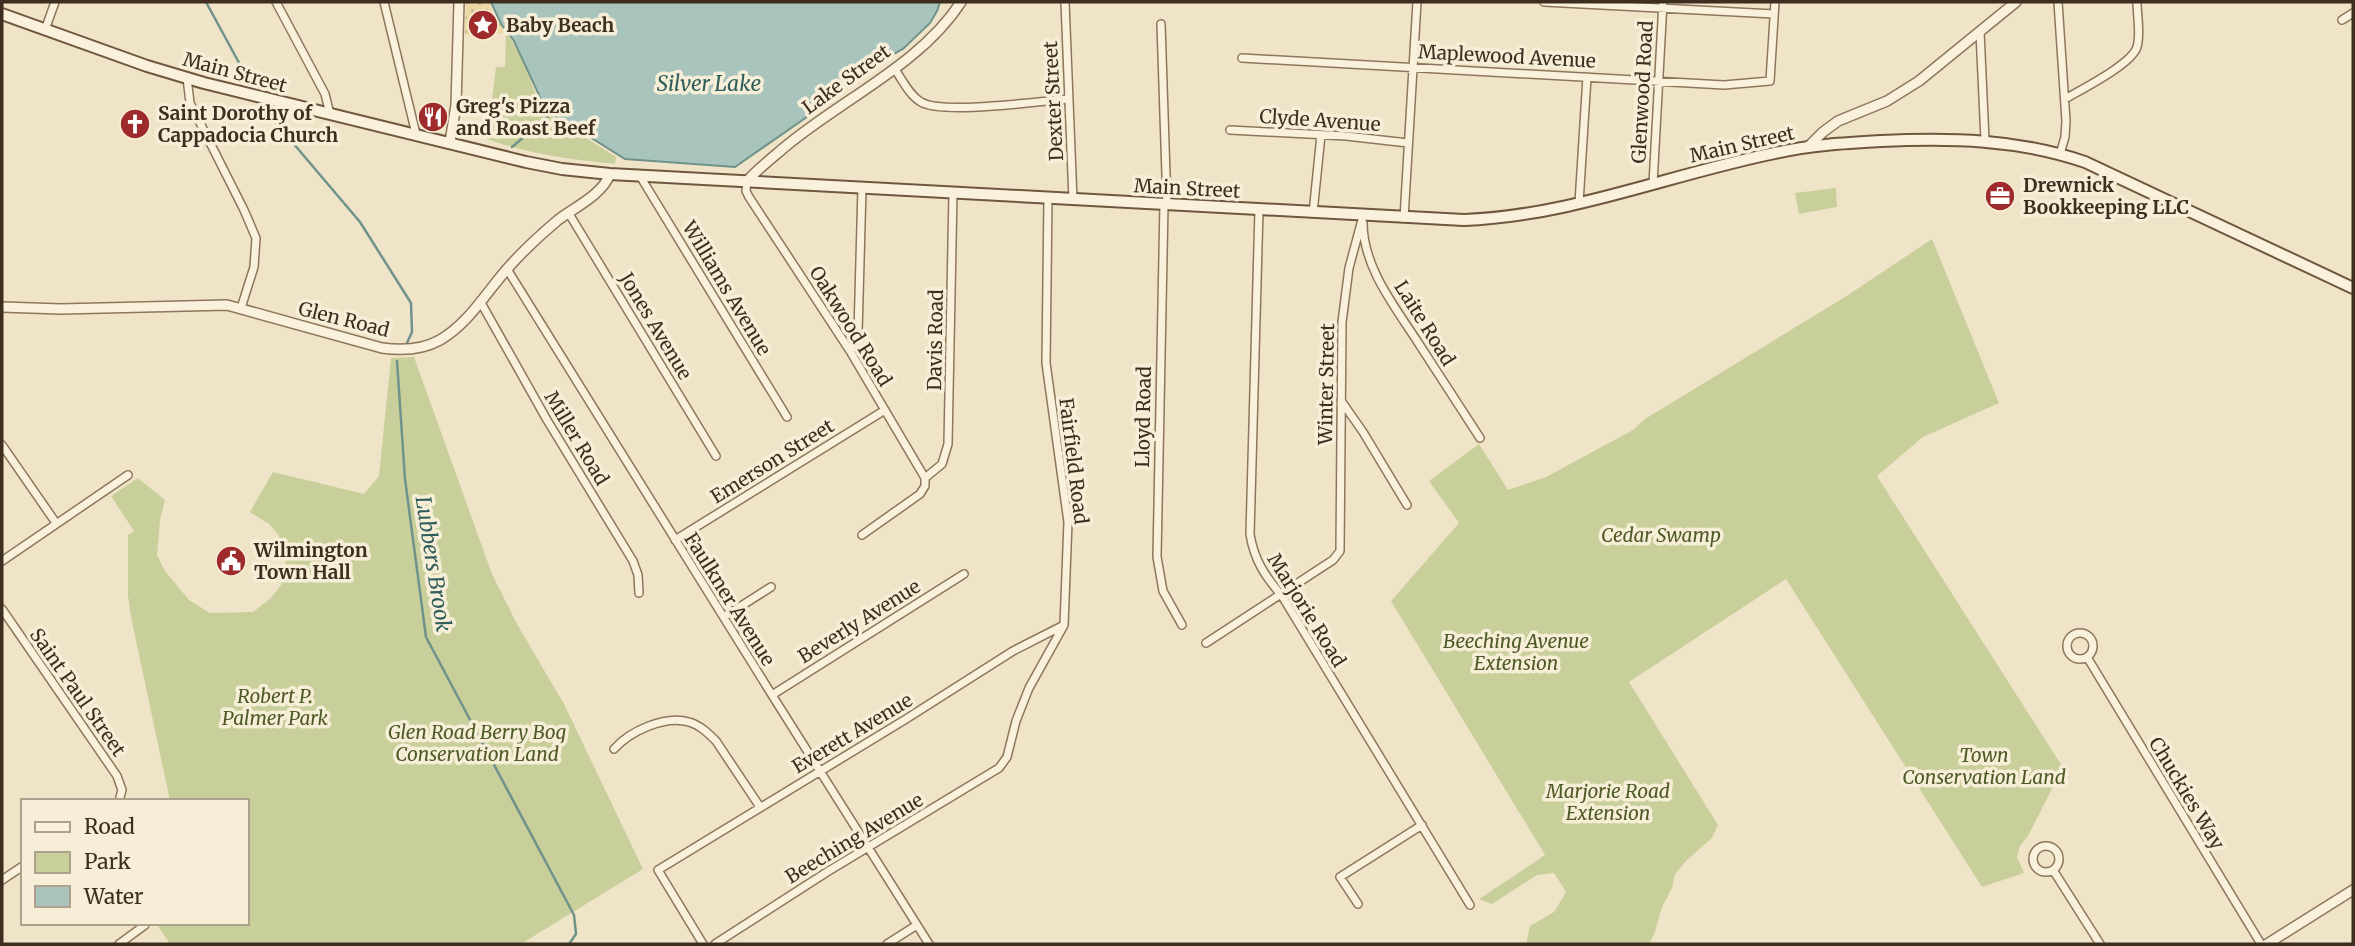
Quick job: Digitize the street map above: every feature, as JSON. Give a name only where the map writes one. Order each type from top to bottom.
[{"type":"main road","name":"Main Street","points":[[2,14],[187,78],[545,166],[640,176],[1450,220],[1489,219],[1579,203],[1774,153],[1808,147],[1924,139],[2030,146],[2060,154],[2115,175],[2353,288]]},
{"type":"street","points":[[46,30],[55,2]]},
{"type":"street","points":[[276,2],[325,94],[330,114]]},
{"type":"street","points":[[384,2],[416,134]]},
{"type":"street","points":[[450,142],[457,92],[459,2]]},
{"type":"street","name":"Lake Street","points":[[747,181],[800,134],[894,68],[943,26],[961,2]]},
{"type":"street","name":"Dexter Street","points":[[1065,2],[1073,200]]},
{"type":"street","points":[[1404,218],[1417,2]]},
{"type":"street","points":[[1544,2],[1663,4],[1774,14],[1775,2]]},
{"type":"street","points":[[1808,147],[1838,121],[1887,101],[1910,88],[2016,2]]},
{"type":"street","points":[[2058,2],[2067,130],[2060,154]]},
{"type":"street","points":[[2066,99],[2126,61],[2135,52],[2138,40],[2137,2]]},
{"type":"street","name":"Glenwood Road","points":[[1653,184],[1663,4]]},
{"type":"street","points":[[2342,20],[2353,13]]},
{"type":"street","name":"Maplewood Avenue","points":[[1242,58],[1735,85],[1770,81],[1774,14]]},
{"type":"street","name":"Lloyd Road","points":[[1161,24],[1166,205],[1157,550],[1158,573],[1163,591],[1182,625]]},
{"type":"street","points":[[1980,32],[1985,141]]},
{"type":"street","points":[[894,68],[918,100],[928,105],[959,107],[1069,99]]},
{"type":"street","points":[[1579,203],[1587,77]]},
{"type":"street","points":[[187,78],[190,103],[256,238],[254,267],[241,308]]},
{"type":"street","name":"Clyde Avenue","points":[[1230,130],[1408,143]]},
{"type":"street","points":[[1313,213],[1321,135]]},
{"type":"street","name":"Glen Road","points":[[2,307],[95,309],[209,305],[241,308],[382,348],[422,348],[447,335],[462,323],[507,269],[543,233],[600,189],[610,174]]},
{"type":"street","name":"Williams Avenue","points":[[640,176],[787,416]]},
{"type":"street","name":"Oakwood Road","points":[[747,181],[746,191],[749,197],[850,351],[925,478]]},
{"type":"street","points":[[850,351],[858,333],[862,188]]},
{"type":"street","name":"Davis Road","points":[[925,478],[942,464],[948,444],[953,193]]},
{"type":"street","name":"Fairfield Road","points":[[1007,757],[1029,688],[1065,625],[1068,522],[1046,363],[1048,198]]},
{"type":"street","name":"Marjorie Road","points":[[1259,210],[1250,534],[1256,561],[1282,596],[1470,905]]},
{"type":"street","name":"Jones Avenue","points":[[568,212],[716,456]]},
{"type":"street","name":"Winter Street","points":[[1282,596],[1339,555],[1341,548],[1343,306],[1351,260],[1363,216]]},
{"type":"street","name":"Laite Road","points":[[1363,216],[1364,236],[1372,266],[1480,438]]},
{"type":"street","name":"Faulkner Avenue","points":[[507,269],[929,944]]},
{"type":"street","name":"Miller Road","points":[[480,301],[553,430],[633,561],[638,575],[639,593]]},
{"type":"street","points":[[1341,402],[1363,432],[1407,505]]},
{"type":"street","name":"Emerson Street","points":[[675,540],[885,410]]},
{"type":"street","points":[[2,446],[56,523]]},
{"type":"street","points":[[2,561],[128,475]]},
{"type":"street","points":[[862,535],[923,491],[925,478]]},
{"type":"street","name":"Beverly Avenue","points":[[772,695],[964,575]]},
{"type":"street","points":[[724,617],[771,587]]},
{"type":"street","points":[[1206,643],[1282,596]]},
{"type":"street","name":"Saint Paul Street","points":[[2,609],[117,776],[122,786],[120,798]]},
{"type":"street","name":"Everett Avenue","points":[[704,944],[658,870],[1021,646],[1065,625]]},
{"type":"street","name":"Chuckies Way","points":[[2087,657],[2261,944]]},
{"type":"street","points":[[614,749],[624,738],[658,724],[681,720],[692,722],[716,741],[760,807]]},
{"type":"street","name":"Beeching Avenue","points":[[715,944],[999,768],[1007,757]]},
{"type":"street","points":[[1358,904],[1340,877],[1422,825]]},
{"type":"street","points":[[2,880],[21,867]]},
{"type":"street","points":[[2053,870],[2100,944]]},
{"type":"street","points":[[2267,944],[2353,890]]},
{"type":"street","points":[[119,944],[145,925]]},
{"type":"street","points":[[887,944],[917,925]]},
{"type":"green space","points":[[506,33],[513,42],[546,112],[616,157],[615,164],[550,156],[487,139],[496,67],[505,67]]},
{"type":"green space","points":[[1836,188],[1837,207],[1799,214],[1795,193]]},
{"type":"green space","points":[[1932,239],[1999,403],[1923,437],[1877,476],[2069,777],[2053,787],[2028,836],[2020,846],[2017,857],[2024,873],[1982,887],[1786,579],[1629,682],[1718,825],[1712,838],[1675,874],[1649,944],[1526,944],[1530,926],[1554,912],[1566,892],[1554,873],[1537,875],[1492,904],[1479,899],[1545,855],[1391,601],[1459,523],[1429,481],[1479,444],[1508,490],[1546,477],[1633,430],[1645,419],[1845,297]]},
{"type":"green space","points":[[414,357],[492,574],[517,624],[564,704],[643,869],[521,944],[170,944],[157,925],[248,925],[248,799],[170,799],[128,596],[128,535],[134,531],[111,496],[138,478],[165,500],[157,555],[165,571],[189,600],[210,613],[253,612],[271,598],[281,585],[286,566],[284,548],[278,534],[269,524],[250,512],[273,472],[364,494],[379,476],[391,358]]},
{"type":"sand","name":"Baby Beach","points":[[466,2],[489,2],[505,33],[465,35]]},
{"type":"water","name":"Silver Lake","points":[[491,2],[940,2],[930,23],[903,49],[875,64],[827,103],[735,167],[625,159],[558,119],[544,106],[514,41],[501,24]]},
{"type":"waterway","name":"Lubbers Brook","points":[[206,2],[250,83]]},
{"type":"waterway","name":"Lubbers Brook","points":[[265,110],[360,222],[411,303],[412,332],[407,343]]},
{"type":"waterway","points":[[512,147],[551,114]]},
{"type":"waterway","name":"Lubbers Brook","points":[[397,361],[405,479],[426,637],[574,915],[576,934],[569,944]]},
{"type":"place","name":"Baby Beach","points":[[483,25]]},
{"type":"place","name":"Greg's Pizza and Roast Beef","points":[[433,117]]},
{"type":"place","name":"Saint Dorothy of Cappadocia Church","points":[[135,124]]},
{"type":"place","name":"Drewnick Bookkeeping LLC","points":[[2000,196]]},
{"type":"place","name":"Wilmington Town Hall","points":[[231,561]]},
{"type":"park label","name":"Cedar Swamp","points":[[1661,535]]},
{"type":"park label","name":"Beeching Avenue Extension","points":[[1516,652]]},
{"type":"park label","name":"Robert P. Palmer Park","points":[[275,707]]},
{"type":"park label","name":"Glen Road Berry Bog Conservation Land","points":[[477,743]]},
{"type":"park label","name":"Town Conservation Land","points":[[1984,766]]},
{"type":"park label","name":"Marjorie Road Extension","points":[[1608,802]]}]
